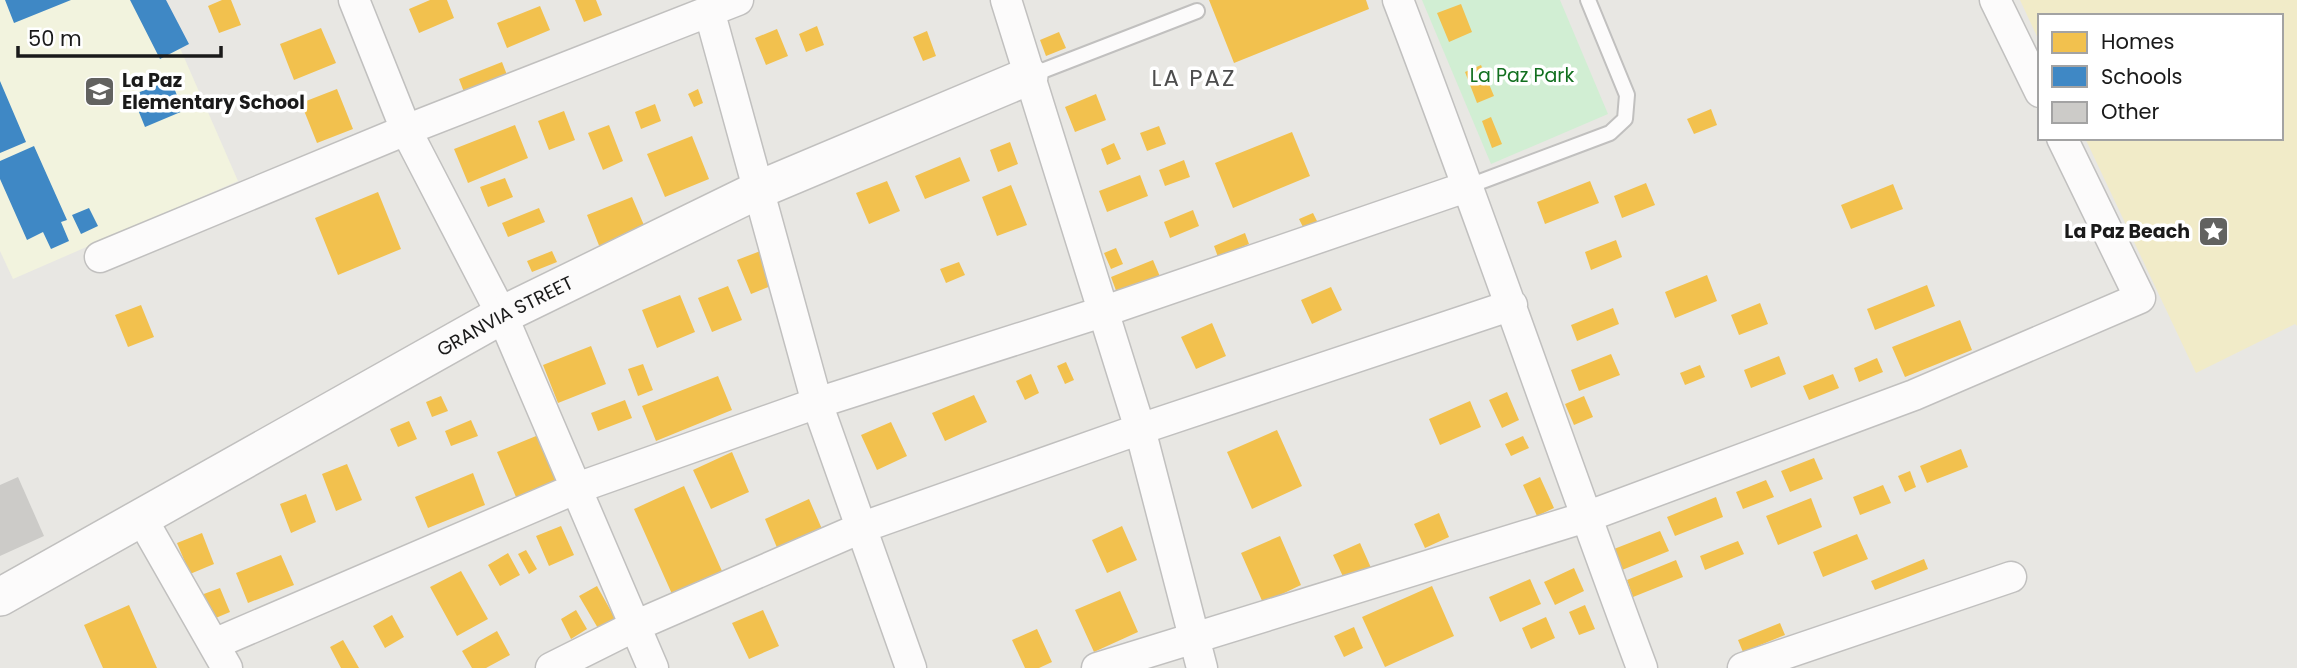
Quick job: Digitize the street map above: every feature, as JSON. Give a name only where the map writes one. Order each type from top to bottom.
[{"type":"street","points":[[354,0],[406,130],[502,316],[653,668]]},
{"type":"street","points":[[100,257],[406,130],[738,0]]},
{"type":"street","points":[[1006,0],[1140,429],[1202,668]]},
{"type":"street","points":[[1398,0],[1469,186],[1642,668]]},
{"type":"street","points":[[1995,0],[2038,88]]},
{"type":"street","points":[[709,10],[817,403],[911,668]]},
{"type":"street","name":"GRANVIA STREET","points":[[0,597],[502,316],[758,190],[1028,76]]},
{"type":"street","points":[[1097,668],[1586,517],[1914,395],[2140,298],[2063,140]]},
{"type":"street","points":[[142,519],[221,656],[577,488],[817,403],[1102,312],[1469,186]]},
{"type":"street","points":[[551,668],[635,626],[863,527],[1140,429],[1511,305]]},
{"type":"street","points":[[1743,668],[2011,577]]},
{"type":"lane","points":[[1469,186],[1610,133],[1625,119],[1627,95],[1588,0]]},
{"type":"lane","points":[[1028,76],[1197,11]]},
{"type":"shaded area","name":"La Paz Elementary School","points":[[0,0],[159,0],[238,181],[13,279],[0,251]]},
{"type":"sand","name":"La Paz Beach","points":[[2020,0],[2297,0],[2297,326],[2295,324],[2196,373],[2086,140],[2283,140],[2283,14],[2038,14],[2038,39]]},
{"type":"green space","name":"La Paz Park","points":[[1422,0],[1560,0],[1608,114],[1491,164]]},
{"type":"building: Homes","points":[[222,0],[231,0],[241,25],[219,33],[208,6]]},
{"type":"building: Homes","points":[[430,0],[447,0],[454,18],[419,33],[409,9]]},
{"type":"building: Homes","points":[[575,0],[596,0],[602,15],[584,22]]},
{"type":"building: Homes","points":[[1209,0],[1366,0],[1369,9],[1234,63]]},
{"type":"building: Homes","points":[[1461,4],[1472,32],[1449,42],[1437,13]]},
{"type":"building: Homes","points":[[540,6],[550,30],[507,48],[497,23]]},
{"type":"building: Homes","points":[[817,26],[824,45],[806,52],[799,34]]},
{"type":"building: Homes","points":[[321,28],[336,63],[294,80],[280,44]]},
{"type":"building: Homes","points":[[777,29],[788,56],[766,65],[755,38]]},
{"type":"building: Homes","points":[[927,31],[936,56],[923,61],[913,37]]},
{"type":"building: Homes","points":[[1059,32],[1066,48],[1046,56],[1040,40]]},
{"type":"building: Homes","points":[[502,62],[507,75],[464,92],[459,79]]},
{"type":"building: Homes","points":[[1481,65],[1494,96],[1477,103],[1465,72]]},
{"type":"building: Homes","points":[[337,89],[353,129],[317,143],[301,103]]},
{"type":"building: Homes","points":[[698,89],[703,103],[694,107],[688,94]]},
{"type":"building: Homes","points":[[1096,94],[1106,120],[1075,132],[1065,107]]},
{"type":"building: Homes","points":[[655,104],[661,121],[641,129],[635,112]]},
{"type":"building: Homes","points":[[1711,109],[1717,125],[1694,134],[1687,119]]},
{"type":"building: Homes","points":[[564,111],[575,140],[549,150],[538,121]]},
{"type":"building: Homes","points":[[1491,117],[1502,144],[1492,148],[1482,121]]},
{"type":"building: Homes","points":[[515,125],[528,158],[468,183],[454,149]]},
{"type":"building: Homes","points":[[609,125],[623,161],[603,170],[588,133]]},
{"type":"building: Homes","points":[[1159,126],[1166,144],[1147,151],[1140,133]]},
{"type":"building: Homes","points":[[1292,132],[1310,176],[1233,208],[1215,163]]},
{"type":"building: Homes","points":[[692,136],[709,179],[665,197],[647,154]]},
{"type":"building: Homes","points":[[1010,142],[1018,164],[998,172],[990,150]]},
{"type":"building: Homes","points":[[1114,143],[1121,159],[1107,165],[1101,149]]},
{"type":"building: Homes","points":[[960,157],[970,181],[925,199],[915,176]]},
{"type":"building: Homes","points":[[1184,160],[1190,177],[1165,186],[1159,170]]},
{"type":"building: Homes","points":[[1140,175],[1148,196],[1107,212],[1099,191]]},
{"type":"building: Homes","points":[[505,178],[513,197],[488,207],[480,187]]},
{"type":"building: Homes","points":[[887,181],[900,211],[869,224],[856,193]]},
{"type":"building: Homes","points":[[1590,181],[1599,203],[1545,224],[1537,202]]},
{"type":"building: Homes","points":[[1646,183],[1655,205],[1622,218],[1614,196]]},
{"type":"building: Homes","points":[[1893,184],[1903,209],[1851,229],[1841,205]]},
{"type":"building: Homes","points":[[1011,185],[1027,225],[997,236],[982,197]]},
{"type":"building: Homes","points":[[378,192],[401,249],[338,275],[315,218]]},
{"type":"building: Homes","points":[[632,197],[646,230],[600,248],[587,215]]},
{"type":"building: Homes","points":[[539,208],[545,222],[508,237],[502,223]]},
{"type":"building: Homes","points":[[1193,210],[1199,226],[1170,238],[1164,222]]},
{"type":"building: Homes","points":[[1313,213],[1318,223],[1304,229],[1299,219]]},
{"type":"building: Homes","points":[[1245,233],[1249,244],[1218,257],[1214,246]]},
{"type":"building: Homes","points":[[1616,240],[1622,257],[1591,270],[1585,252]]},
{"type":"building: Homes","points":[[1116,248],[1123,264],[1111,269],[1104,253]]},
{"type":"building: Homes","points":[[763,250],[776,284],[751,294],[737,260]]},
{"type":"building: Homes","points":[[552,251],[557,262],[532,272],[527,261]]},
{"type":"building: Homes","points":[[1153,260],[1161,279],[1118,296],[1111,277]]},
{"type":"building: Homes","points":[[959,262],[965,275],[946,283],[940,269]]},
{"type":"building: Homes","points":[[1707,275],[1717,301],[1675,318],[1665,292]]},
{"type":"building: Homes","points":[[1927,285],[1935,306],[1875,330],[1867,309]]},
{"type":"building: Homes","points":[[728,286],[742,320],[712,332],[698,298]]},
{"type":"building: Homes","points":[[1331,287],[1342,310],[1312,324],[1301,300]]},
{"type":"building: Homes","points":[[680,295],[695,332],[657,348],[642,310]]},
{"type":"building: Homes","points":[[1760,303],[1768,324],[1739,335],[1731,315]]},
{"type":"building: Homes","points":[[141,305],[154,337],[128,347],[115,315]]},
{"type":"building: Homes","points":[[1613,308],[1619,324],[1577,341],[1571,325]]},
{"type":"building: Homes","points":[[1960,320],[1972,350],[1905,377],[1892,347]]},
{"type":"building: Homes","points":[[1212,323],[1226,356],[1196,369],[1181,337]]},
{"type":"building: Homes","points":[[591,346],[606,384],[558,403],[543,365]]},
{"type":"building: Homes","points":[[1611,354],[1620,375],[1579,391],[1571,370]]},
{"type":"building: Homes","points":[[1779,356],[1786,374],[1751,388],[1744,370]]},
{"type":"building: Homes","points":[[1877,358],[1883,372],[1859,382],[1854,368]]},
{"type":"building: Homes","points":[[1066,362],[1074,380],[1065,384],[1057,366]]},
{"type":"building: Homes","points":[[643,364],[653,390],[638,396],[628,369]]},
{"type":"building: Homes","points":[[1700,365],[1705,377],[1685,385],[1680,373]]},
{"type":"building: Homes","points":[[1031,374],[1039,393],[1025,400],[1016,381]]},
{"type":"building: Homes","points":[[1833,374],[1839,388],[1809,400],[1803,386]]},
{"type":"building: Homes","points":[[718,376],[732,410],[656,441],[642,406]]},
{"type":"building: Homes","points":[[1507,392],[1519,420],[1502,428],[1489,400]]},
{"type":"building: Homes","points":[[974,395],[987,422],[945,441],[932,413]]},
{"type":"building: Homes","points":[[441,396],[448,411],[432,417],[426,402]]},
{"type":"building: Homes","points":[[1584,396],[1593,417],[1574,425],[1565,404]]},
{"type":"building: Homes","points":[[625,400],[632,418],[598,431],[591,413]]},
{"type":"building: Homes","points":[[1470,401],[1481,427],[1440,445],[1429,419]]},
{"type":"building: Homes","points":[[471,420],[478,436],[451,446],[445,431]]},
{"type":"building: Homes","points":[[409,421],[417,439],[398,447],[390,429]]},
{"type":"building: Homes","points":[[891,422],[907,456],[877,470],[861,435]]},
{"type":"building: Homes","points":[[1277,430],[1302,486],[1252,509],[1227,452]]},
{"type":"building: Homes","points":[[541,434],[559,480],[516,497],[497,452]]},
{"type":"building: Homes","points":[[1523,436],[1529,448],[1511,456],[1505,444]]},
{"type":"building: Homes","points":[[1961,449],[1968,467],[1927,483],[1920,466]]},
{"type":"building: Homes","points":[[732,452],[749,492],[711,509],[693,470]]},
{"type":"building: Homes","points":[[1814,458],[1823,479],[1790,492],[1781,471]]},
{"type":"building: Homes","points":[[347,464],[362,500],[336,511],[322,474]]},
{"type":"building: Homes","points":[[1910,471],[1916,487],[1905,492],[1898,476]]},
{"type":"building: Homes","points":[[473,473],[485,505],[428,528],[415,497]]},
{"type":"building: Homes","points":[[1540,477],[1554,508],[1537,516],[1523,485]]},
{"type":"building: Homes","points":[[1766,480],[1774,497],[1743,509],[1736,492]]},
{"type":"building: Homes","points":[[1883,485],[1891,503],[1860,515],[1853,497]]},
{"type":"building: Homes","points":[[684,486],[722,571],[672,594],[634,509]]},
{"type":"building: Homes","points":[[306,494],[316,522],[291,533],[280,504]]},
{"type":"building: Homes","points":[[1716,497],[1723,517],[1675,536],[1667,517]]},
{"type":"building: Homes","points":[[1811,498],[1822,527],[1778,545],[1766,516]]},
{"type":"building: Homes","points":[[809,499],[822,529],[778,550],[765,519]]},
{"type":"building: Homes","points":[[1439,513],[1449,537],[1425,548],[1414,524]]},
{"type":"building: Homes","points":[[561,526],[574,555],[549,566],[536,536]]},
{"type":"building: Homes","points":[[1122,526],[1137,560],[1107,573],[1092,540]]},
{"type":"building: Homes","points":[[1660,531],[1669,551],[1622,570],[1614,549]]},
{"type":"building: Homes","points":[[202,533],[214,564],[190,574],[177,543]]},
{"type":"building: Homes","points":[[1857,534],[1868,559],[1823,577],[1813,552]]},
{"type":"building: Homes","points":[[1280,536],[1301,585],[1263,603],[1241,553]]},
{"type":"building: Homes","points":[[1738,541],[1744,554],[1705,570],[1700,556]]},
{"type":"building: Homes","points":[[1360,543],[1372,570],[1346,583],[1333,555]]},
{"type":"building: Homes","points":[[526,550],[537,569],[529,574],[518,554]]},
{"type":"building: Homes","points":[[508,553],[520,575],[500,586],[488,565]]},
{"type":"building: Homes","points":[[281,555],[294,585],[248,603],[236,573]]},
{"type":"building: Homes","points":[[1924,559],[1928,569],[1875,590],[1871,581]]},
{"type":"building: Homes","points":[[1676,560],[1683,577],[1633,597],[1627,580]]},
{"type":"building: Homes","points":[[1574,568],[1584,591],[1555,605],[1544,582]]},
{"type":"building: Homes","points":[[461,571],[488,619],[457,636],[430,587]]},
{"type":"building: Homes","points":[[1530,579],[1541,604],[1500,622],[1489,597]]},
{"type":"building: Homes","points":[[597,586],[616,620],[599,630],[579,596]]},
{"type":"building: Homes","points":[[1432,586],[1454,636],[1385,667],[1362,617]]},
{"type":"building: Homes","points":[[220,588],[230,612],[211,620],[201,595]]},
{"type":"building: Homes","points":[[1120,591],[1138,632],[1094,652],[1075,610]]},
{"type":"building: Homes","points":[[129,605],[157,668],[103,668],[84,625]]},
{"type":"building: Homes","points":[[1585,605],[1595,629],[1579,635],[1569,612]]},
{"type":"building: Homes","points":[[576,610],[587,629],[571,639],[561,619]]},
{"type":"building: Homes","points":[[763,610],[779,646],[749,659],[732,623]]},
{"type":"building: Homes","points":[[392,615],[404,637],[385,648],[373,626]]},
{"type":"building: Homes","points":[[1546,617],[1555,638],[1531,649],[1522,628]]},
{"type":"building: Homes","points":[[1780,623],[1785,635],[1743,652],[1738,640]]},
{"type":"building: Homes","points":[[1354,627],[1363,648],[1344,657],[1334,636]]},
{"type":"building: Homes","points":[[1037,629],[1052,662],[1039,668],[1025,668],[1012,640]]},
{"type":"building: Homes","points":[[497,631],[510,655],[486,668],[472,668],[462,651]]},
{"type":"building: Homes","points":[[343,640],[359,668],[341,668],[330,647]]},
{"type":"building: Schools","points":[[5,0],[71,0],[14,23]]},
{"type":"building: Schools","points":[[130,0],[166,0],[189,44],[160,59]]},
{"type":"building: Schools","points":[[171,80],[183,111],[145,127],[132,95]]},
{"type":"building: Schools","points":[[0,81],[26,142],[0,153]]},
{"type":"building: Schools","points":[[34,146],[67,220],[61,222],[69,241],[51,249],[43,232],[27,240],[0,179],[0,161]]},
{"type":"building: Schools","points":[[89,208],[98,226],[81,234],[72,215]]},
{"type":"building: Other","points":[[18,477],[44,536],[0,556],[0,485]]},
{"type":"place","name":"La Paz Elementary School","points":[[99,91]]},
{"type":"place","name":"La Paz Beach","points":[[2213,231]]},
{"type":"district","name":"LA PAZ","points":[[1194,78]]}]
